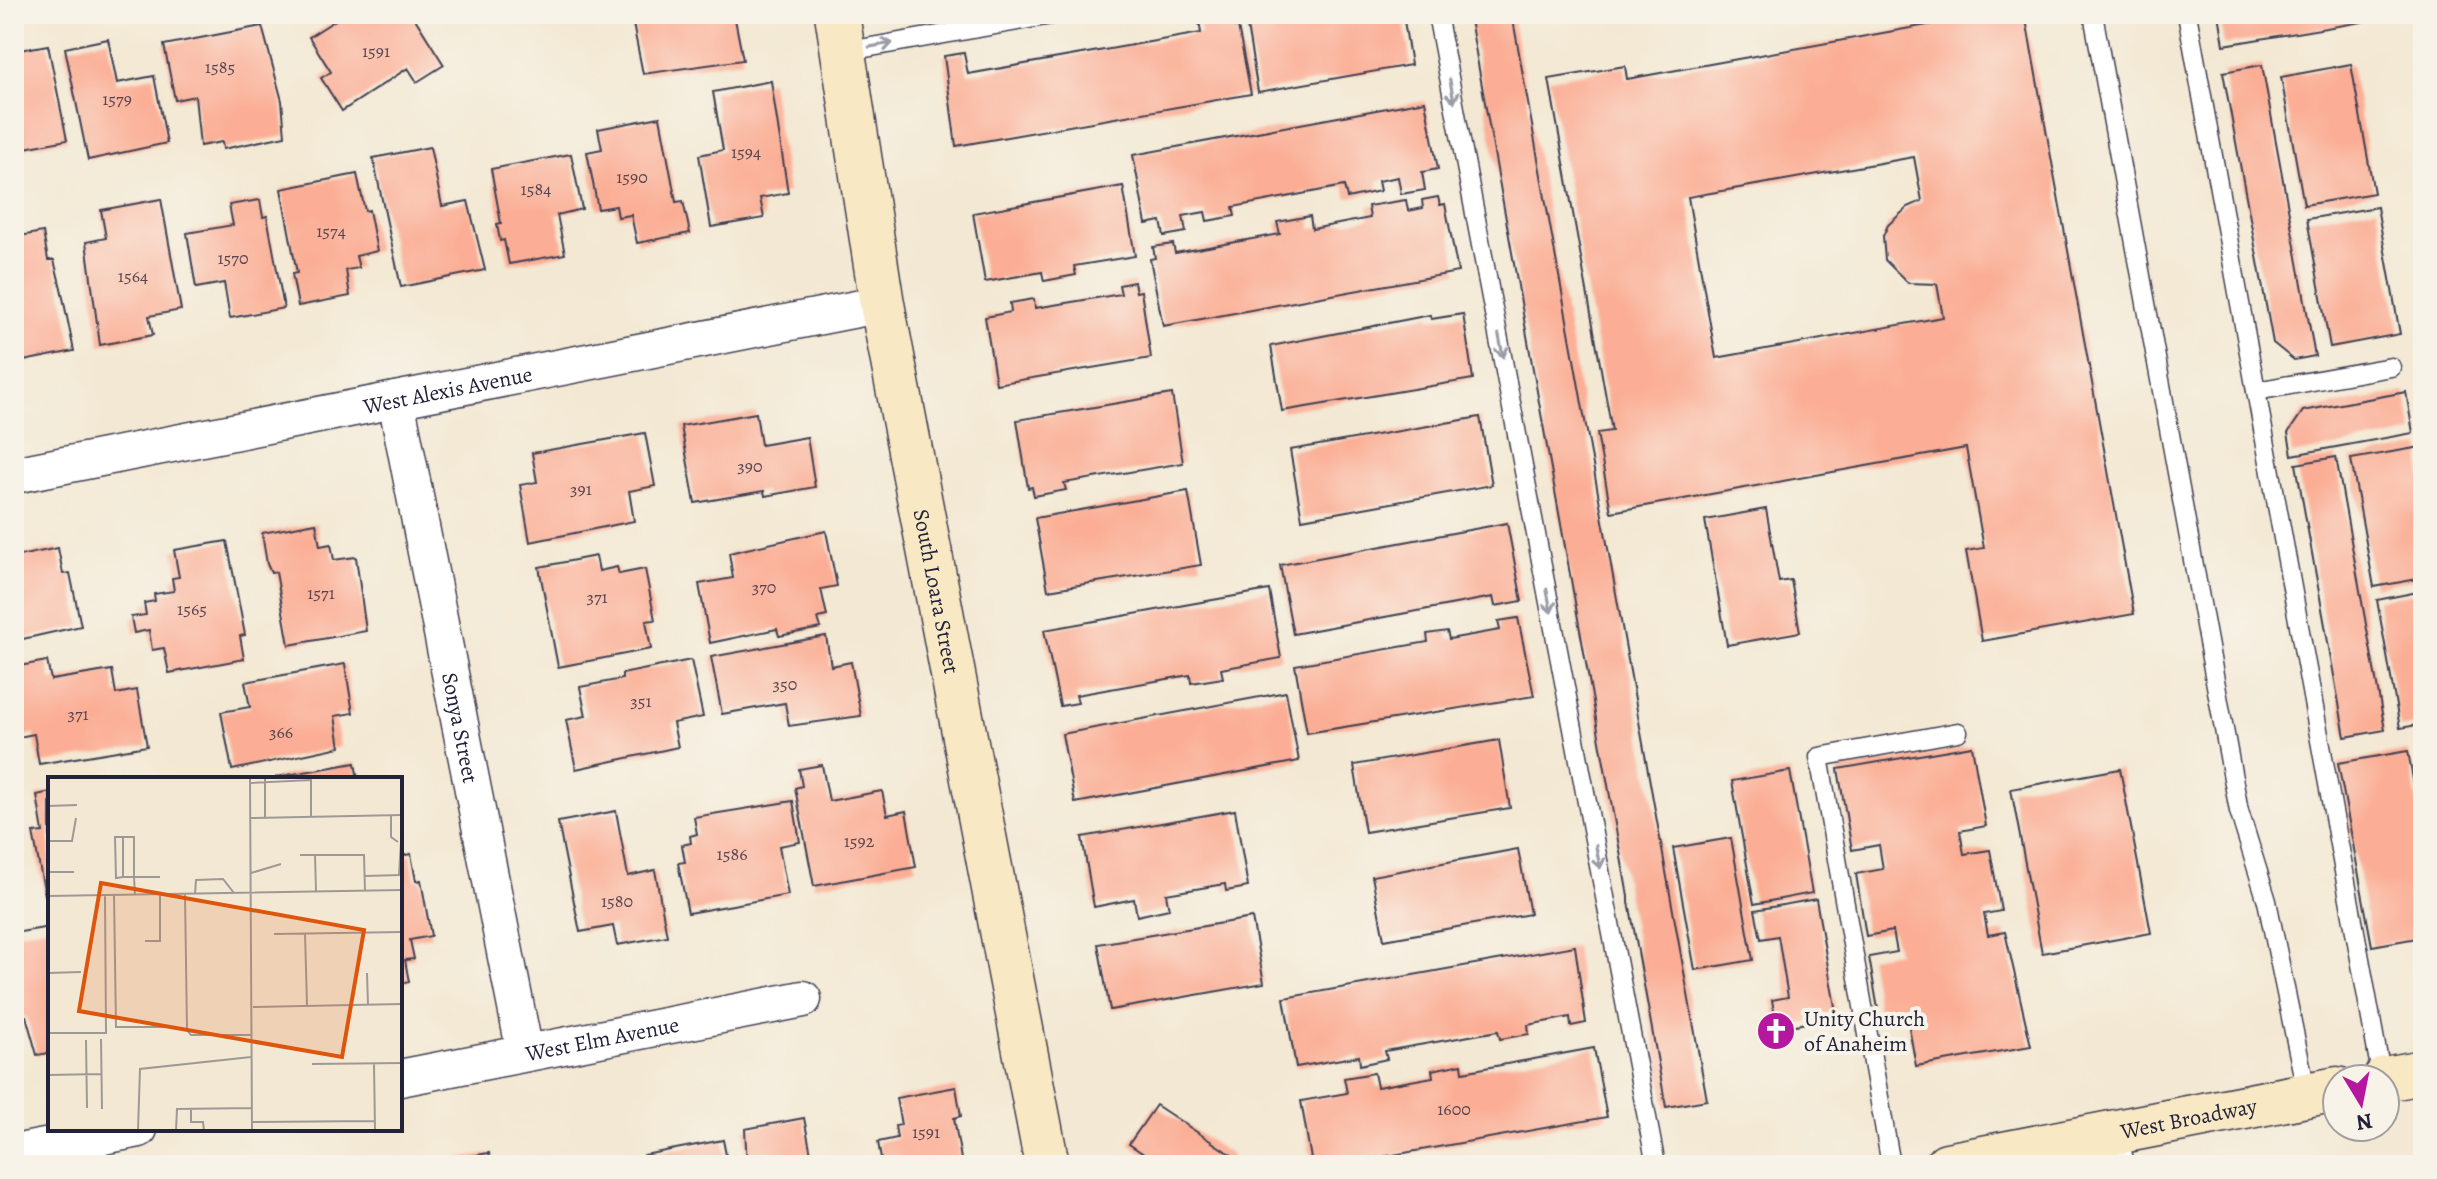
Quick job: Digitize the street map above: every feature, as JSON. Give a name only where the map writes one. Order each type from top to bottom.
[{"type":"street","name":"South Loara Street","points":[[840,33],[882,304],[1047,1165]]},
{"type":"street","name":"West Alexis Avenue","points":[[14,475],[882,304]]},
{"type":"street","name":"Sonya Street","points":[[396,400],[525,1053]]},
{"type":"street","name":"West Elm Avenue","points":[[402,1078],[803,999]]},
{"type":"street","points":[[2401,1076],[2423,1072]]},
{"type":"street","name":"West Broadway","points":[[1947,1165],[2122,1148],[2321,1092]]},
{"type":"street","points":[[14,1153],[129,1131]]},
{"type":"lane","points":[[840,33],[1057,14]]},
{"type":"lane","points":[[1437,14],[1656,1165]]},
{"type":"lane","points":[[2093,14],[2239,811],[2321,1089]]},
{"type":"lane","points":[[2187,14],[2381,1063]]},
{"type":"lane","points":[[2256,391],[2391,367]]},
{"type":"lane","points":[[1891,1165],[1819,757],[1958,732]]},
{"type":"building","points":[[345,14],[412,14],[444,65],[417,82],[408,68],[342,111],[321,78],[331,72],[309,37]]},
{"type":"building","points":[[631,14],[734,14],[743,60],[643,74]]},
{"type":"building","points":[[1198,14],[1232,14],[1235,27],[1238,27],[1251,94],[956,146],[944,56],[964,53],[968,74],[1201,33]]},
{"type":"building","points":[[1245,14],[1267,14],[1268,20],[1303,14],[1403,14],[1411,65],[1258,92]]},
{"type":"building","points":[[1469,14],[1512,14],[1707,1100],[1666,1107]]},
{"type":"building","points":[[1988,14],[2025,14],[2134,614],[1982,641],[1966,551],[1984,548],[1966,448],[1611,512],[1597,433],[1612,431],[1549,79],[1625,66],[1627,79]],"holes":[[[1914,157],[1922,201],[1908,207],[1888,225],[1883,236],[1885,260],[1908,283],[1937,284],[1943,317],[1716,358],[1688,197]]]},
{"type":"building","points":[[2219,14],[2360,14],[2362,22],[2224,45]]},
{"type":"building","points":[[262,26],[282,101],[285,136],[223,149],[222,142],[200,146],[195,96],[175,100],[164,45]]},
{"type":"building","points":[[108,39],[117,83],[154,76],[167,143],[88,160],[65,48]]},
{"type":"building","points":[[48,45],[67,140],[14,150],[14,51]]},
{"type":"building","points":[[2351,64],[2374,193],[2304,205],[2281,77]]},
{"type":"building","points":[[2262,65],[2315,356],[2294,360],[2273,343],[2223,72]]},
{"type":"building","points":[[771,81],[788,193],[760,198],[764,218],[711,227],[699,155],[723,150],[713,92]]},
{"type":"building","points":[[1425,101],[1438,169],[1422,172],[1425,190],[1401,194],[1398,177],[1378,181],[1380,191],[1347,198],[1344,186],[1233,207],[1235,216],[1207,221],[1205,212],[1183,216],[1186,232],[1164,236],[1161,221],[1146,224],[1133,155]]},
{"type":"building","points":[[660,117],[676,202],[683,201],[690,233],[637,243],[631,215],[618,217],[616,206],[598,209],[587,152],[602,149],[598,129]]},
{"type":"building","points":[[430,147],[442,206],[468,201],[485,270],[401,287],[373,158]]},
{"type":"building","points":[[571,154],[582,209],[557,215],[565,254],[509,264],[504,240],[500,241],[497,224],[501,223],[491,169]]},
{"type":"building","points":[[357,174],[365,211],[369,210],[377,251],[356,256],[359,268],[346,270],[350,296],[298,306],[292,274],[297,273],[281,189]]},
{"type":"building","points":[[1123,186],[1135,256],[1074,266],[1076,275],[1044,281],[1042,272],[985,282],[973,213]]},
{"type":"building","points":[[1438,197],[1440,205],[1445,204],[1458,272],[1163,326],[1150,259],[1155,258],[1153,247],[1173,244],[1175,253],[1280,234],[1277,222],[1310,216],[1312,229],[1370,218],[1368,206],[1406,200],[1408,211],[1423,208],[1422,200]]},
{"type":"building","points":[[161,199],[181,310],[149,316],[153,335],[100,345],[86,242],[106,238],[101,210]]},
{"type":"building","points":[[260,200],[263,217],[267,216],[284,308],[230,318],[224,283],[196,288],[187,233],[233,225],[229,205]]},
{"type":"building","points":[[2377,207],[2400,334],[2330,347],[2307,219]]},
{"type":"building","points":[[43,232],[48,260],[54,260],[74,351],[18,362],[14,342],[14,237]]},
{"type":"building","points":[[1134,282],[1136,292],[1141,291],[1151,358],[996,384],[985,317],[1011,312],[1010,303],[1034,299],[1035,308],[1121,294],[1119,285]]},
{"type":"building","points":[[1463,314],[1473,379],[1282,411],[1271,346],[1430,315],[1431,319]]},
{"type":"building","points":[[2406,392],[2413,433],[2292,455],[2288,433],[2303,411]]},
{"type":"building","points":[[1172,394],[1183,463],[1064,483],[1066,490],[1034,496],[1032,487],[1028,488],[1017,420]]},
{"type":"building","points":[[756,413],[761,445],[807,437],[815,487],[765,496],[764,491],[695,503],[681,426]]},
{"type":"building","points":[[1480,417],[1492,485],[1302,519],[1290,450]]},
{"type":"building","points":[[645,433],[655,486],[629,491],[634,521],[530,542],[520,485],[537,482],[532,453]]},
{"type":"building","points":[[2421,447],[2423,578],[2374,587],[2351,459]]},
{"type":"building","points":[[2336,457],[2385,730],[2345,737],[2296,464]]},
{"type":"building","points":[[1188,491],[1201,565],[1048,590],[1035,518]]},
{"type":"building","points":[[1766,509],[1779,582],[1791,580],[1800,632],[1727,645],[1705,520]]},
{"type":"building","points":[[316,523],[320,546],[331,544],[334,560],[356,557],[366,631],[289,645],[276,572],[271,573],[267,564],[262,533]]},
{"type":"building","points":[[1507,523],[1522,601],[1495,606],[1493,597],[1293,634],[1280,565]]},
{"type":"building","points":[[826,531],[837,586],[821,589],[827,616],[818,618],[821,628],[779,636],[777,629],[710,643],[699,584],[733,578],[729,553]]},
{"type":"building","points":[[227,541],[245,635],[240,636],[244,659],[169,673],[164,648],[152,650],[149,630],[134,633],[131,617],[146,615],[144,603],[155,601],[154,594],[174,591],[172,578],[179,577],[174,550]]},
{"type":"building","points":[[58,548],[63,574],[70,573],[81,626],[14,641],[14,557]]},
{"type":"building","points":[[596,556],[599,571],[617,567],[619,574],[645,569],[655,620],[646,621],[651,649],[558,667],[539,567]]},
{"type":"building","points":[[1269,590],[1281,658],[1221,669],[1223,678],[1191,683],[1190,675],[1076,695],[1078,703],[1060,706],[1044,630]]},
{"type":"building","points":[[2423,591],[2423,724],[2400,728],[2377,600]]},
{"type":"building","points":[[1518,618],[1534,696],[1307,733],[1295,665],[1428,642],[1427,634],[1447,631],[1449,639],[1500,630],[1498,621]]},
{"type":"building","points":[[826,636],[831,666],[851,662],[861,716],[789,726],[785,703],[722,714],[711,657]]},
{"type":"building","points":[[691,660],[703,717],[673,723],[678,747],[576,769],[566,720],[586,716],[580,687],[622,679],[622,674]]},
{"type":"building","points":[[47,661],[51,680],[112,670],[116,694],[137,690],[147,746],[39,764],[34,734],[14,738],[14,667]]},
{"type":"building","points":[[345,664],[353,713],[335,716],[340,747],[232,770],[221,712],[250,707],[245,682]]},
{"type":"building","points":[[1286,692],[1299,761],[1075,803],[1062,734]]},
{"type":"building","points":[[1499,740],[1510,808],[1365,832],[1354,765]]},
{"type":"building","points":[[1972,746],[1986,826],[1960,831],[1964,854],[1990,850],[2001,911],[1984,914],[1988,935],[2005,932],[2031,1046],[1916,1066],[1907,1016],[1880,1021],[1869,957],[1897,952],[1893,931],[1866,936],[1856,874],[1883,869],[1879,845],[1852,850],[1838,769]]},
{"type":"building","points":[[2408,751],[2423,836],[2423,937],[2372,946],[2338,763]]},
{"type":"building","points":[[355,763],[358,777],[276,777]]},
{"type":"building","points":[[822,765],[829,801],[882,791],[887,815],[906,811],[916,867],[814,886],[795,788],[802,786],[799,769]]},
{"type":"building","points":[[2120,769],[2151,933],[2042,953],[2011,789]]},
{"type":"building","points":[[1790,771],[1812,893],[1754,904],[1732,781]]},
{"type":"building","points":[[48,792],[48,894],[45,895],[33,833],[43,832],[37,795]]},
{"type":"building","points":[[793,801],[800,842],[779,846],[788,895],[688,913],[678,863],[685,862],[682,845],[691,843],[690,836],[697,834],[694,817]]},
{"type":"building","points":[[1235,810],[1248,887],[1226,891],[1225,884],[1166,894],[1169,909],[1137,916],[1134,899],[1094,907],[1082,837]]},
{"type":"building","points":[[616,811],[628,876],[655,870],[667,936],[617,945],[613,926],[580,932],[558,822]]},
{"type":"building","points":[[1731,838],[1753,960],[1695,970],[1673,848]]},
{"type":"building","points":[[1518,849],[1530,914],[1384,940],[1372,876]]},
{"type":"building","points":[[411,854],[416,881],[421,880],[431,936],[410,940],[414,959],[405,960],[409,982],[402,984],[402,856]]},
{"type":"building","points":[[1816,899],[1837,1018],[1777,1028],[1772,1000],[1788,997],[1778,936],[1761,939],[1755,910]]},
{"type":"building","points":[[1252,918],[1264,983],[1110,1010],[1098,944]]},
{"type":"building","points":[[48,927],[48,1053],[37,1055],[26,1016],[14,1019],[14,933]]},
{"type":"building","points":[[1575,946],[1586,1023],[1571,1026],[1570,1017],[1528,1025],[1529,1034],[1500,1039],[1498,1031],[1385,1051],[1387,1059],[1360,1065],[1359,1056],[1296,1067],[1284,998]]},
{"type":"building","points":[[1594,1048],[1607,1117],[1337,1165],[1312,1165],[1301,1101],[1347,1093],[1344,1078],[1374,1073],[1377,1087],[1433,1077],[1432,1070],[1462,1064],[1463,1072]]},
{"type":"building","points":[[956,1087],[961,1116],[954,1118],[962,1165],[882,1165],[878,1142],[897,1138],[895,1126],[901,1125],[896,1098]]},
{"type":"building","points":[[1156,1105],[1233,1156],[1227,1165],[1160,1165],[1129,1144]]},
{"type":"building","points":[[804,1118],[812,1159],[832,1155],[833,1165],[747,1165],[745,1129]]},
{"type":"building","points":[[723,1140],[728,1165],[646,1165],[644,1155]]},
{"type":"building","points":[[489,1153],[491,1165],[436,1165],[435,1162]]},
{"type":"building","points":[[621,1157],[623,1165],[584,1165],[584,1163]]},
{"type":"place","name":"Unity Church of Anaheim","points":[[1776,1031]]}]
